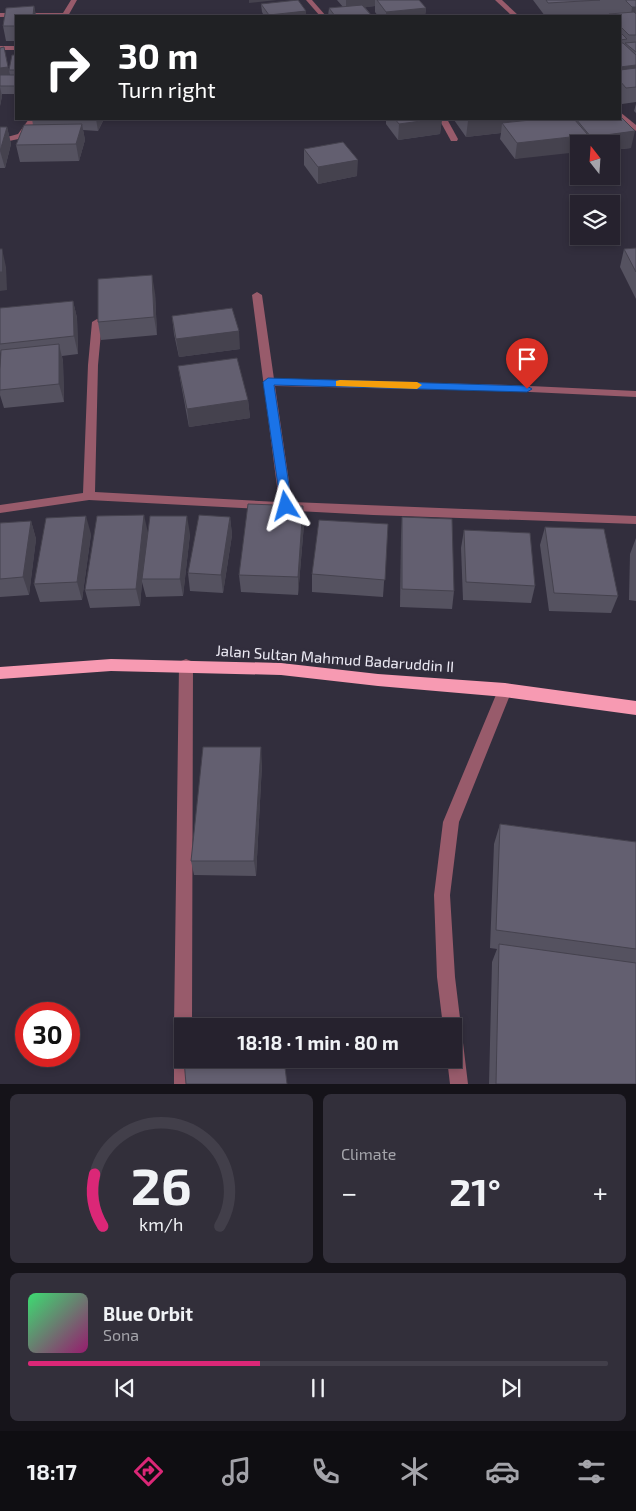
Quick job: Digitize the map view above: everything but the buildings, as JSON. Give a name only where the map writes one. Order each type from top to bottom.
[{"type":"highway","name":"Jalan Sultan Mahmud Badaruddin II","points":[[0,673],[111,665],[186,665],[281,669],[378,680],[506,690],[636,708]]},
{"type":"street","points":[[65,15],[74,0]]},
{"type":"street","points":[[309,0],[321,15]]},
{"type":"street","points":[[498,0],[515,15]]},
{"type":"street","points":[[0,16],[15,16]]},
{"type":"street","points":[[0,48],[15,48]]},
{"type":"street","points":[[621,115],[636,129]]},
{"type":"street","points":[[0,141],[14,140],[23,136],[32,120]]},
{"type":"street","points":[[444,120],[454,139]]},
{"type":"street","points":[[257,295],[286,506]]},
{"type":"street","points":[[89,496],[93,365],[97,322]]},
{"type":"street","points":[[268,382],[508,388],[636,394]]},
{"type":"street","points":[[0,509],[89,496],[636,520]]},
{"type":"street","points":[[183,1018],[186,665]]},
{"type":"street","points":[[451,1018],[446,977],[442,895],[451,822],[506,690]]},
{"type":"street","points":[[183,1068],[183,1084]]},
{"type":"street","points":[[457,1068],[459,1084]]},
{"type":"slow traffic","points":[[340,383],[417,385]]},
{"type":"route","points":[[286,506],[268,382],[527,389]]}]
